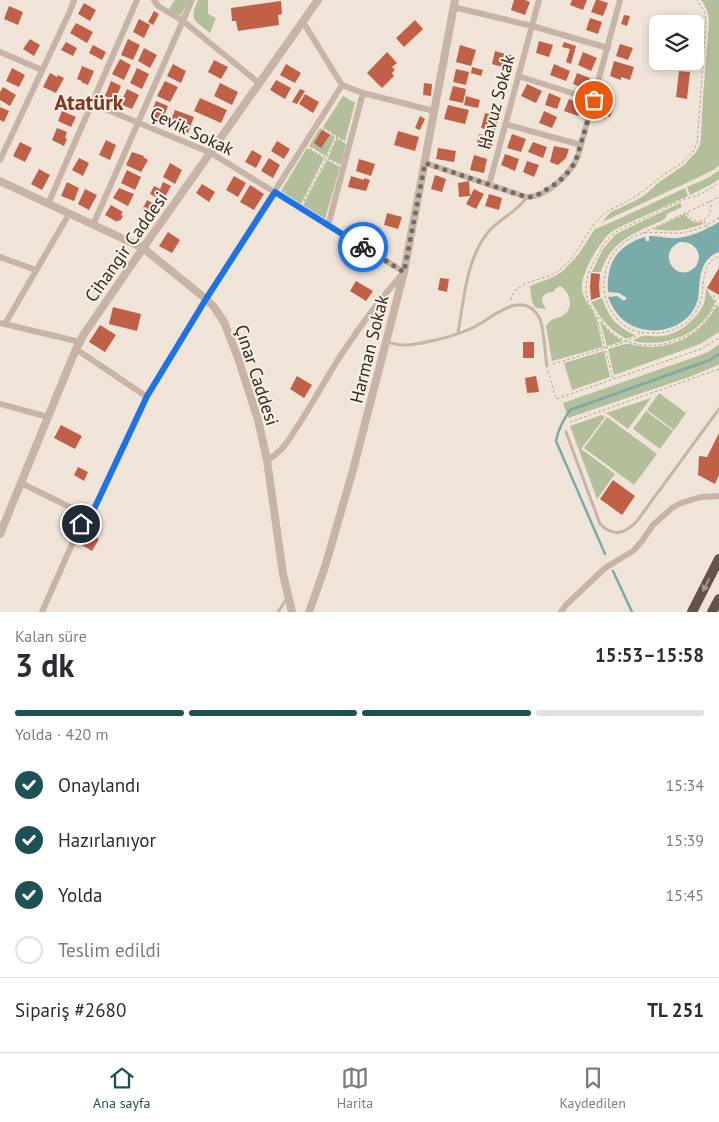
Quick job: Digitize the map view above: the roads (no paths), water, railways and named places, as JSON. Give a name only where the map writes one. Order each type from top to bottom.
[{"type":"highway","points":[[692,612],[719,559]]},
{"type":"highway","points":[[712,612],[719,599]]},
{"type":"street","points":[[0,160],[74,0]]},
{"type":"street","points":[[48,204],[137,0]]},
{"type":"street","points":[[153,0],[158,6],[183,21],[260,84]]},
{"type":"street","points":[[93,225],[192,0]]},
{"type":"street","name":"Havuz Sokak","points":[[488,185],[539,0]]},
{"type":"street","points":[[425,163],[526,197],[544,192],[564,177],[575,163],[581,145],[620,0]]},
{"type":"street","name":"Cihangir Caddesi","points":[[0,534],[78,346],[143,248],[303,22],[314,2]]},
{"type":"street","points":[[454,4],[608,48]]},
{"type":"street","name":"Harman Sokak","points":[[309,612],[325,567],[348,488],[404,272],[454,4]]},
{"type":"street","points":[[303,22],[342,85],[363,93],[434,110]]},
{"type":"street","points":[[0,52],[42,70]]},
{"type":"street","points":[[518,76],[594,100]]},
{"type":"street","points":[[42,612],[81,524],[95,507],[147,396],[206,299],[342,85]]},
{"type":"street","points":[[328,226],[363,93]]},
{"type":"street","name":"Çevik Sokak","points":[[91,103],[211,153],[404,272]]},
{"type":"street","points":[[505,124],[581,145]]},
{"type":"street","name":"Çınar Caddesi","points":[[0,182],[143,248],[206,299],[220,315],[238,358],[258,420],[267,460],[282,565],[292,612]]},
{"type":"street","points":[[69,214],[2,324],[78,346],[147,396]]},
{"type":"street","points":[[0,257],[36,270]]},
{"type":"street","points":[[267,460],[278,453],[284,446],[310,408],[341,355],[404,272]]},
{"type":"street","points":[[0,404],[48,417]]},
{"type":"street","points":[[21,483],[88,516]]},
{"type":"street","points":[[561,612],[605,568],[632,551],[653,525],[672,508],[701,497],[719,496]]},
{"type":"lane","points":[[458,334],[470,266],[476,252],[483,238],[493,227],[522,203],[526,197]]},
{"type":"lane","points":[[386,342],[408,345],[458,334],[473,328],[502,309],[511,306],[528,306],[534,310],[541,321],[547,366]]},
{"type":"lane","points":[[566,432],[600,524],[610,531],[617,533],[625,531],[637,521],[719,409]]},
{"type":"lane","points":[[278,612],[288,596]]},
{"type":"water","points":[[719,222],[719,252],[705,262],[700,278],[698,300],[692,312],[685,320],[666,329],[645,330],[635,327],[620,317],[608,297],[617,296],[624,301],[627,298],[619,293],[608,292],[608,282],[611,264],[620,251],[627,245],[645,237],[646,241],[649,241],[649,236],[670,238],[688,236]],"holes":[[[680,242],[696,248],[699,254],[697,265],[687,272],[676,270],[671,265],[669,259],[669,253],[673,247]]]},
{"type":"waterway","points":[[605,554],[556,441],[559,429],[565,418],[570,410],[710,360],[719,354]]},
{"type":"waterway","points":[[613,571],[632,612]]},
{"type":"district","name":"Atatürk","points":[[89,102]]}]
